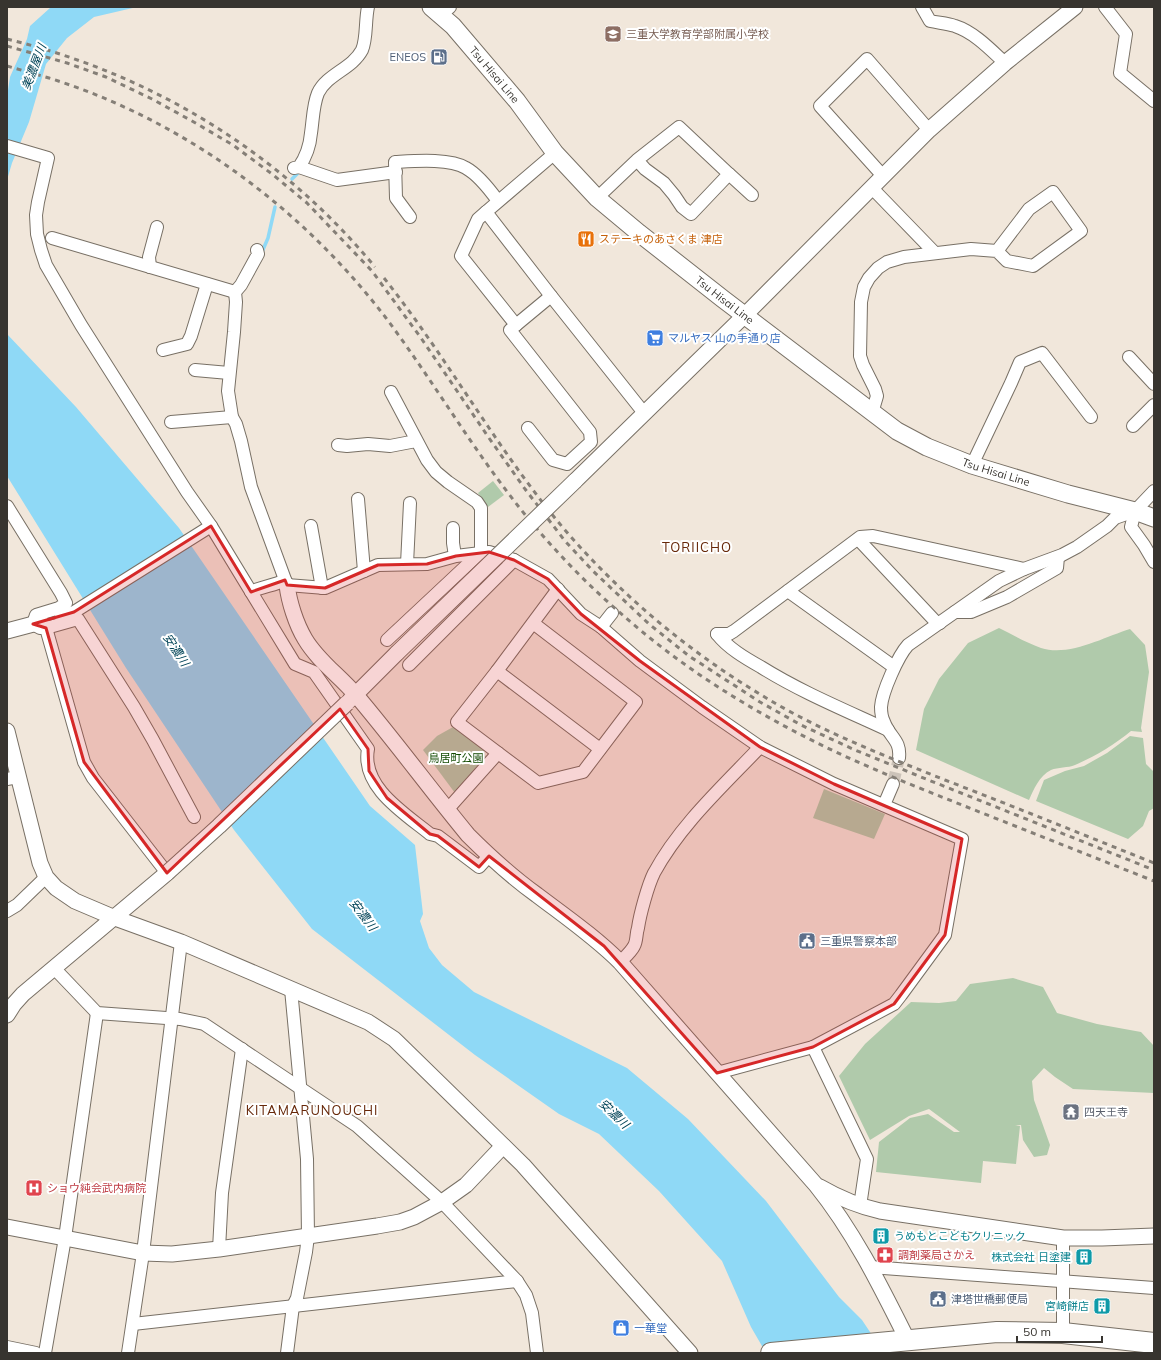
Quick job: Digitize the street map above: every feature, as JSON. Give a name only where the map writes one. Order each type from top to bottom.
[{"type":"highway","points":[[771,1353],[908,1345],[997,1332],[1063,1333],[1154,1343]]},
{"type":"main road","name":"Tsu Hisai Line","points":[[441,10],[452,26],[516,101],[555,154],[597,198],[639,233],[897,431],[921,444],[972,465],[1068,494],[1135,511],[1154,518]]},
{"type":"street","points":[[368,7],[362,49],[349,64],[330,78],[319,92],[315,102],[308,147],[302,162],[296,168],[337,180],[396,172]]},
{"type":"street","points":[[922,7],[930,21],[960,27],[977,39],[1005,63]]},
{"type":"street","points":[[7,1015],[23,994],[115,918],[219,826],[745,315],[929,130],[1005,63],[1075,7]]},
{"type":"street","points":[[1105,7],[1126,34],[1120,73],[1154,101]]},
{"type":"street","points":[[884,176],[820,106],[867,59],[929,130]]},
{"type":"street","points":[[597,198],[637,160],[680,128],[752,195]]},
{"type":"street","points":[[7,146],[48,158],[36,215],[40,250],[46,265],[81,325],[187,492],[211,526],[296,664],[314,672],[368,749],[367,755],[369,771],[373,781],[387,798],[430,834],[438,836],[479,867],[489,856]]},
{"type":"street","points":[[516,325],[461,256],[478,219],[555,154]]},
{"type":"street","points":[[637,160],[645,169],[664,183],[682,207],[691,214],[729,174]]},
{"type":"street","points":[[410,218],[396,198],[395,162],[417,161],[456,164],[470,171],[490,190],[498,201]]},
{"type":"street","points":[[871,187],[934,252]]},
{"type":"street","points":[[872,413],[877,396],[860,356],[861,302],[864,287],[878,268],[887,262],[904,257],[934,252],[971,249],[997,251],[1007,262],[1033,266],[1081,231],[1053,192],[1029,209],[997,251]]},
{"type":"street","points":[[486,212],[644,413]]},
{"type":"street","points":[[150,267],[150,257],[157,227]]},
{"type":"street","points":[[52,238],[235,292]]},
{"type":"street","points":[[257,250],[258,254],[241,285],[235,292],[234,332],[228,391],[232,418],[241,442],[251,487],[286,582],[294,614],[305,639],[351,698],[468,835],[512,876],[604,946],[620,962],[816,1184],[827,1198],[870,1267],[908,1345]]},
{"type":"street","points":[[163,350],[187,344],[191,336],[207,284]]},
{"type":"street","points":[[528,428],[553,460],[567,464],[591,442],[590,432],[510,330],[551,296]]},
{"type":"street","points":[[972,465],[1020,362],[1042,353],[1091,417]]},
{"type":"street","points":[[1130,357],[1154,384]]},
{"type":"street","points":[[195,370],[229,373]]},
{"type":"street","points":[[387,640],[481,552],[481,508],[477,502],[436,472],[416,441],[391,392]]},
{"type":"street","points":[[1133,426],[1154,405]]},
{"type":"street","points":[[171,422],[232,418]]},
{"type":"street","points":[[338,445],[348,446],[368,444],[390,446],[416,441]]},
{"type":"street","points":[[1154,491],[1135,511],[1130,527],[1142,541],[1154,562]]},
{"type":"street","points":[[358,499],[364,571]]},
{"type":"street","points":[[407,564],[410,503]]},
{"type":"street","points":[[7,506],[66,603],[59,608],[36,615],[84,762],[93,778],[167,873]]},
{"type":"street","points":[[898,758],[898,743],[883,721],[881,707],[894,667],[900,655],[908,645],[999,581],[1024,569],[1058,557],[1077,547],[1107,526],[1115,518],[1135,511]]},
{"type":"street","points":[[40,625],[74,612],[211,526]]},
{"type":"street","points":[[311,526],[322,588]]},
{"type":"street","points":[[453,528],[455,556]]},
{"type":"street","points":[[888,730],[783,681],[747,659],[724,642],[717,634],[729,634],[734,631],[860,537],[873,536],[1024,569]]},
{"type":"street","points":[[858,539],[935,621],[940,623]]},
{"type":"street","points":[[251,592],[261,587],[286,582],[325,588],[378,565],[428,564],[455,556],[481,552],[489,552],[514,560],[548,579],[581,614],[601,627],[640,661],[708,711],[760,746],[834,784],[962,839],[945,934],[894,1004],[813,1047],[717,1073]]},
{"type":"street","points":[[955,612],[971,612],[1013,594],[1057,568],[1058,557]]},
{"type":"street","points":[[410,665],[514,560]]},
{"type":"street","points":[[533,623],[636,702],[583,772],[538,783],[457,722],[498,671],[533,623],[558,589]]},
{"type":"street","points":[[788,591],[894,667]]},
{"type":"street","points":[[601,627],[612,613]]},
{"type":"street","points":[[7,631],[78,619],[150,733],[194,817]]},
{"type":"street","points":[[498,671],[600,749]]},
{"type":"street","points":[[7,731],[13,778],[40,862],[46,877],[56,888],[70,898],[115,918],[181,942],[368,1022],[394,1039],[523,1165],[690,1353]]},
{"type":"street","points":[[620,962],[632,950],[635,944],[638,927],[649,888],[654,874],[668,850],[695,816],[760,746]]},
{"type":"street","points":[[447,810],[498,753]]},
{"type":"street","points":[[884,805],[894,784]]},
{"type":"street","points":[[7,911],[17,905],[46,877]]},
{"type":"street","points":[[128,1353],[143,1253],[181,942]]},
{"type":"street","points":[[54,968],[97,1012],[171,1019],[204,1024],[357,1126],[442,1202],[517,1281],[526,1296],[532,1313],[537,1353]]},
{"type":"street","points":[[287,1353],[293,1306],[297,1298],[308,1236],[307,1160],[291,989]]},
{"type":"street","points":[[45,1353],[65,1238],[97,1012]]},
{"type":"street","points":[[813,1047],[867,1159],[860,1206]]},
{"type":"street","points":[[219,1249],[222,1193],[242,1049]]},
{"type":"street","points":[[7,1227],[143,1253],[172,1254],[219,1249],[377,1226],[400,1222],[414,1217],[442,1202],[466,1184],[503,1146]]},
{"type":"street","points":[[816,1184],[860,1206],[880,1211],[1063,1238],[1154,1236]]},
{"type":"street","points":[[1063,1238],[1063,1333]]},
{"type":"street","points":[[870,1267],[1154,1288]]},
{"type":"street","points":[[133,1324],[517,1281]]},
{"type":"street","points":[[7,1346],[36,1353]]},
{"type":"highlighted area","points":[[211,526],[251,592],[285,580],[287,585],[325,588],[378,565],[427,564],[456,556],[489,552],[514,560],[548,579],[581,614],[640,661],[760,747],[834,784],[962,839],[945,935],[894,1004],[813,1047],[717,1073],[604,946],[489,856],[479,867],[438,836],[430,834],[387,798],[369,771],[368,749],[340,709],[167,873],[84,762],[46,628],[33,624],[74,612]]},
{"type":"green space","points":[[493,481],[504,495],[488,507],[478,493]]},
{"type":"green space","points":[[999,628],[1036,646],[1052,650],[1075,648],[1130,629],[1145,645],[1149,672],[1141,728],[1142,732],[1131,731],[1118,741],[1083,762],[1072,766],[1051,770],[1040,779],[1029,800],[916,750],[924,709],[939,679],[968,643]]},
{"type":"green space","name":"鳥居町公園","points":[[453,727],[484,750],[486,759],[455,793],[423,750],[437,736]]},
{"type":"green space","points":[[1130,736],[1143,738],[1146,764],[1154,772],[1154,808],[1149,811],[1143,826],[1128,839],[1036,801],[1044,780],[1065,771],[1084,766],[1107,753]]},
{"type":"green space","points":[[824,789],[885,814],[874,839],[813,818]]},
{"type":"green space","points":[[1013,978],[1043,987],[1057,1013],[1097,1024],[1141,1032],[1154,1046],[1154,1093],[1073,1089],[1044,1068],[1032,1081],[1034,1100],[1050,1145],[1047,1155],[1034,1157],[1023,1140],[1021,1125],[1015,1125],[1020,1126],[1016,1164],[983,1161],[981,1183],[876,1172],[879,1142],[910,1118],[928,1114],[954,1132],[960,1132],[929,1109],[909,1116],[870,1140],[839,1076],[865,1044],[911,1002],[939,1003],[956,1001],[970,984]]},
{"type":"water","name":"美濃屋川","points":[[137,7],[94,17],[67,38],[46,64],[29,122],[12,163],[7,180],[7,97],[10,77],[27,39],[30,26],[50,8]]},
{"type":"water","name":"安濃川","points":[[7,334],[76,407],[179,528],[370,806],[415,845],[423,914],[420,921],[429,948],[442,965],[474,992],[627,1068],[688,1119],[766,1201],[839,1297],[862,1320],[884,1353],[766,1353],[751,1327],[722,1261],[659,1191],[599,1134],[559,1114],[475,1055],[312,929],[234,830],[126,668],[7,476]]},
{"type":"waterway","points":[[292,179],[298,173]]},
{"type":"waterway","points":[[262,252],[268,238],[275,207]]},
{"type":"tunnel","points":[[893,784],[899,758]]},
{"type":"railway","points":[[7,39],[60,54],[112,73],[162,96],[209,123],[255,154],[298,188],[338,226],[375,267]]},
{"type":"railway","points":[[7,46],[67,63],[106,77],[152,99],[233,145],[272,174],[307,203],[372,271],[421,338],[525,489],[565,541],[593,571],[649,624],[689,656],[760,702],[801,725],[855,750],[1154,870]]},
{"type":"railway","points":[[7,66],[49,78],[98,96],[146,118],[192,143],[236,172],[277,204],[316,240],[353,278],[386,318],[498,480],[540,533],[596,591],[651,639],[677,659],[733,696],[791,730],[851,759],[927,791],[1154,881]]},
{"type":"railway","points":[[384,278],[431,342],[498,442],[571,537],[637,604],[710,662],[785,709],[852,742],[1154,863]]},
{"type":"place","name":"三重大学教育学部附属小学校","points":[[613,34]]},
{"type":"place","name":"ENEOS","points":[[439,57]]},
{"type":"place","name":"ステーキのあさくま 津店","points":[[586,239]]},
{"type":"place","name":"マルヤス 山の手通り店","points":[[655,338]]},
{"type":"place","name":"三重県警察本部","points":[[807,941]]},
{"type":"place","name":"四天王寺","points":[[1071,1112]]},
{"type":"place","name":"ショウ純会武内病院","points":[[34,1188]]},
{"type":"place","name":"うめもとこどもクリニック","points":[[881,1236]]},
{"type":"place","name":"調剤薬局さかえ","points":[[885,1255]]},
{"type":"place","name":"株式会社 日塗建","points":[[1084,1257]]},
{"type":"place","name":"津塔世橋郵便局","points":[[938,1299]]},
{"type":"place","name":"宮崎餅店","points":[[1102,1306]]},
{"type":"place","name":"一華堂","points":[[621,1328]]},
{"type":"district","name":"TORIICHO","points":[[697,547]]},
{"type":"district","name":"KITAMARUNOUCHI","points":[[312,1110]]}]
